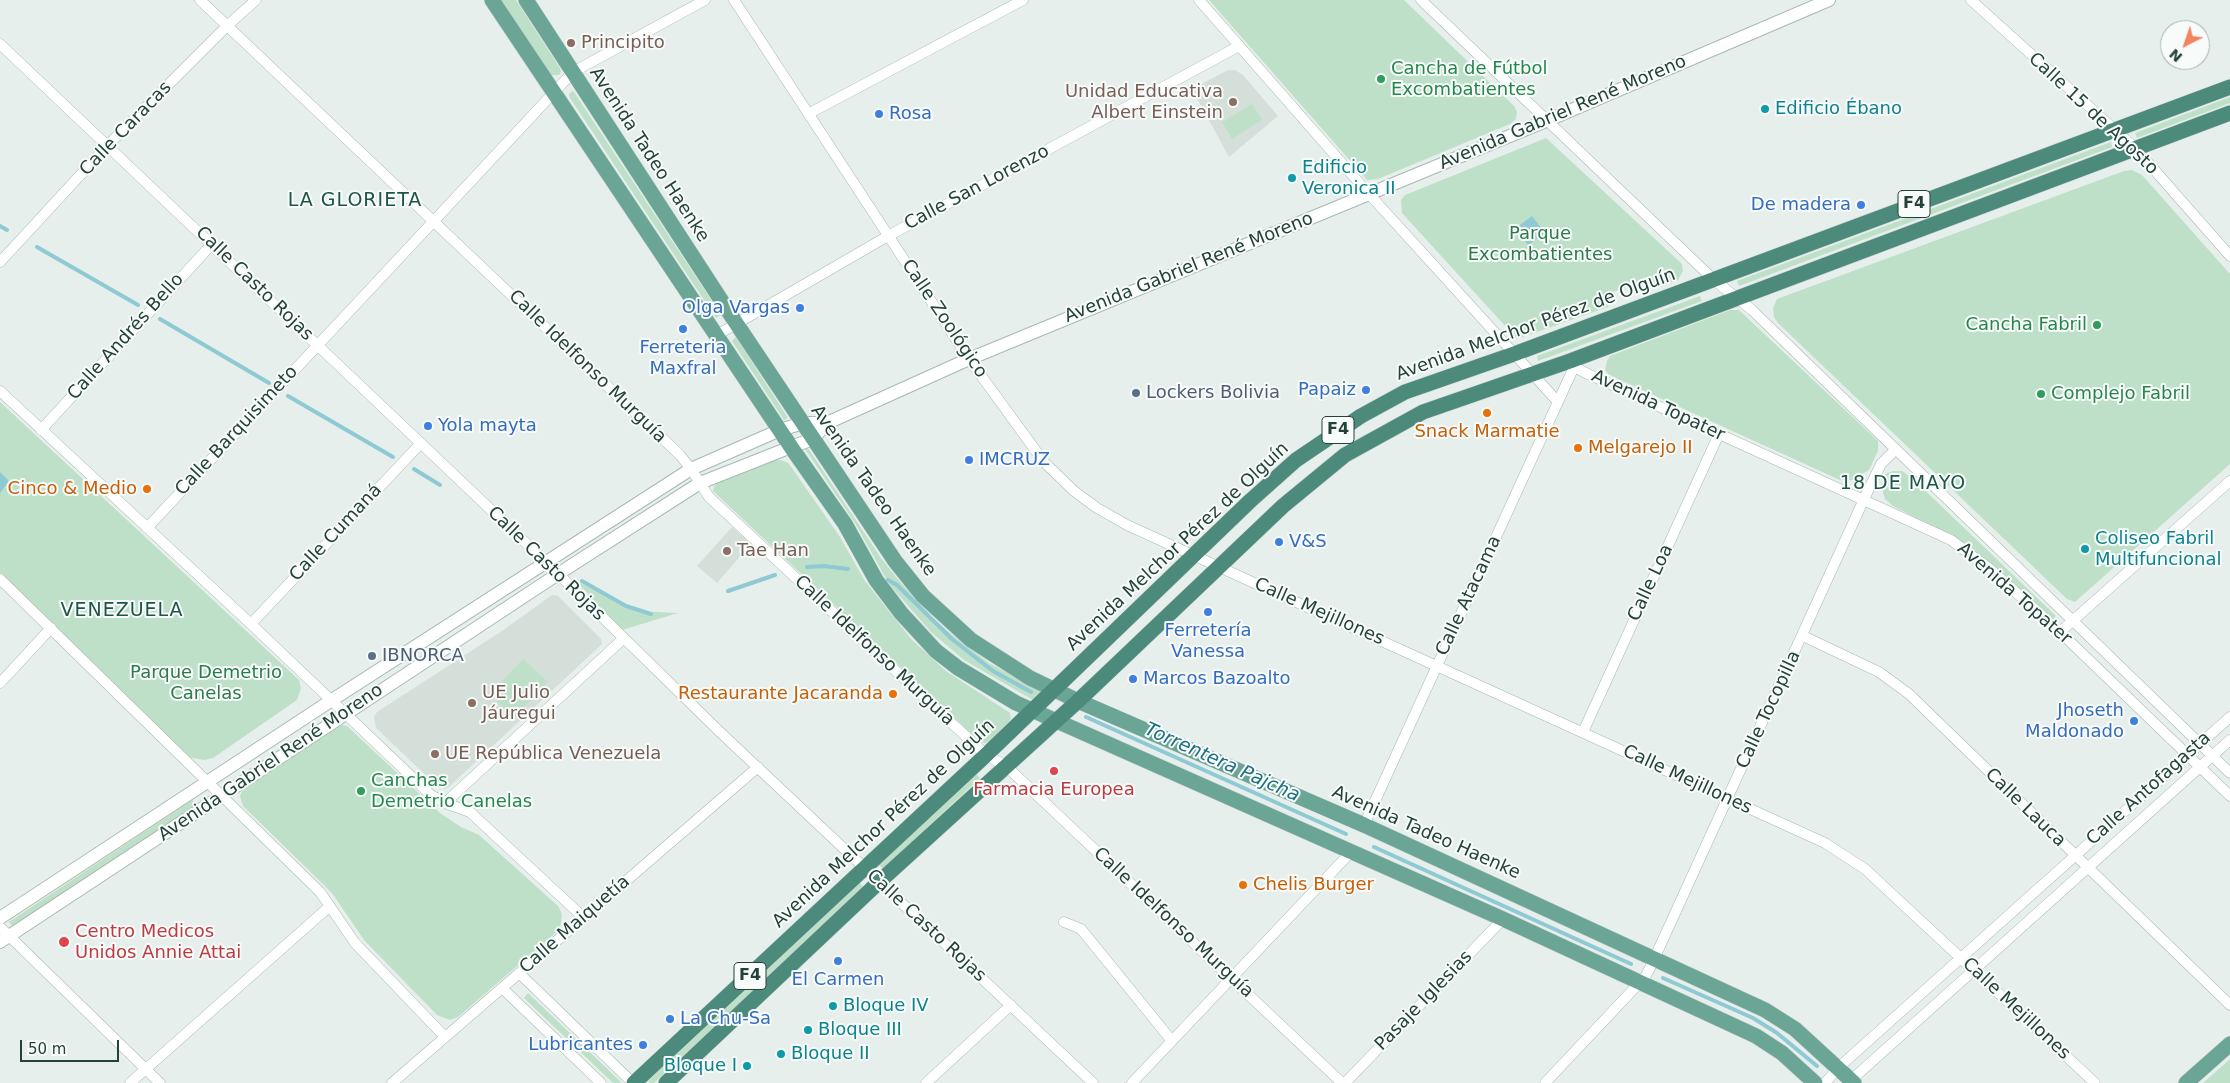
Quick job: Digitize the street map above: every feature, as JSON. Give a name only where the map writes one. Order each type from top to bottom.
[{"type":"highway","name":"Avenida Melchor Pérez de Olguín","points":[[633,1083],[986,755],[1192,555],[1296,460],[1352,421],[1405,392],[1514,354],[2230,87]]},
{"type":"highway","name":"F4","points":[[666,1083],[879,882],[1078,700],[1283,506],[1346,455],[1380,434],[1423,412],[1532,374],[1572,364],[1738,297],[2230,113]]},
{"type":"main road","points":[[492,0],[845,524],[876,580],[920,635],[958,668],[985,686],[1032,710],[1502,919],[1756,1036],[1782,1054],[1815,1083]]},
{"type":"main road","name":"Avenida Tadeo Haenke","points":[[526,0],[736,323],[895,561],[923,596],[971,640],[1014,668],[1054,689],[1364,825],[1765,1010],[1795,1028],[1851,1082]]},
{"type":"main road","points":[[2186,1083],[2230,1044]]},
{"type":"street","name":"Calle Idelfonso Murguía","points":[[200,0],[680,455],[709,497],[986,755],[1006,766],[1344,1083]]},
{"type":"street","name":"Calle Caracas","points":[[0,262],[108,145],[228,25],[256,0]]},
{"type":"street","name":"Calle Barquisimeto","points":[[147,528],[573,72],[705,0]]},
{"type":"street","name":"Calle Zoológico","points":[[734,0],[969,359],[1044,462],[1074,491],[1098,508],[1127,525],[1220,567]]},
{"type":"street","points":[[808,114],[1023,0]]},
{"type":"street","points":[[1200,0],[1369,194],[1558,402]]},
{"type":"street","name":"Avenida Topater","points":[[1421,0],[1714,280],[1738,297],[2230,773]]},
{"type":"street","name":"Avenida Gabriel René Moreno","points":[[0,918],[332,700],[691,469],[780,430],[803,423],[827,423],[969,359],[1546,121],[1829,0]]},
{"type":"street","name":"Calle 15 de Agosto","points":[[1971,0],[2136,149],[2230,256]]},
{"type":"street","name":"Calle San Lorenzo","points":[[717,335],[888,236],[1239,46]]},
{"type":"street","name":"Calle Casto Rojas","points":[[2,51],[108,145],[547,563],[622,639],[1093,1083]]},
{"type":"street","name":"Calle Andrés Bello","points":[[41,430],[212,244]]},
{"type":"street","name":"Avenida Topater","points":[[1572,364],[1719,434],[1951,540],[1973,555],[2060,632],[2230,796]]},
{"type":"street","name":"Calle Atacama","points":[[1364,825],[1558,402],[1572,364]]},
{"type":"street","points":[[0,391],[251,624],[431,795],[470,812],[583,917]]},
{"type":"street","name":"Avenida Gabriel René Moreno","points":[[3,935],[222,796],[558,574],[700,483],[791,446],[813,440],[827,423]]},
{"type":"street","name":"Calle Loa","points":[[1583,732],[1719,434]]},
{"type":"street","name":"Calle Cumaná","points":[[251,624],[421,443]]},
{"type":"street","name":"Calle Tocopilla","points":[[1545,1083],[1640,982],[1655,958],[1864,499],[1881,464],[1895,450]]},
{"type":"street","points":[[2060,632],[2230,481]]},
{"type":"street","name":"Calle Mejillones","points":[[1220,567],[1825,843],[1865,869],[2095,1083]]},
{"type":"street","points":[[0,579],[320,892],[355,943],[445,1037]]},
{"type":"street","points":[[0,683],[51,628]]},
{"type":"street","name":"Calle Lauca","points":[[1803,636],[1879,672],[1908,694],[2087,869],[2230,1005]]},
{"type":"street","points":[[446,803],[622,639]]},
{"type":"street","name":"Calle Antofagasta","points":[[1825,1083],[1838,1068],[2230,717]]},
{"type":"street","name":"Calle Antofagasta","points":[[1851,1082],[2230,740]]},
{"type":"street","name":"Calle Maiquetía","points":[[392,1083],[758,767]]},
{"type":"street","points":[[1132,1083],[1352,852]]},
{"type":"street","points":[[130,1083],[330,906]]},
{"type":"street","name":"Pasaje Iglesias","points":[[1344,1083],[1502,919]]},
{"type":"street","points":[[1064,922],[1080,929],[1172,1041]]},
{"type":"street","points":[[3,935],[160,1083]]},
{"type":"street","points":[[519,973],[633,1083]]},
{"type":"street","points":[[502,988],[600,1083]]},
{"type":"street","points":[[926,1083],[1011,1005]]},
{"type":"shaded area","name":"Unidad Educativa Albert Einstein","points":[[1228,70],[1235,70],[1243,75],[1278,116],[1229,157],[1192,89]]},
{"type":"shaded area","name":"Tae Han","points":[[732,527],[751,544],[717,583],[697,566]]},
{"type":"shaded area","points":[[552,595],[558,596],[601,639],[602,644],[450,786],[445,789],[438,787],[376,728],[374,717],[377,712],[502,631]]},
{"type":"green space","points":[[501,0],[516,0],[560,68],[561,72],[559,75],[551,75]]},
{"type":"green space","points":[[1209,0],[1404,0],[1514,106],[1517,112],[1516,119],[1510,124],[1378,179],[1367,180]]},
{"type":"green space","points":[[572,91],[721,315],[716,318],[570,98],[569,94]]},
{"type":"green space","points":[[2230,97],[2230,103],[2137,138],[2135,133]]},
{"type":"green space","points":[[1252,104],[1262,120],[1232,139],[1222,122]]},
{"type":"green space","name":"Parque Excombatientes","points":[[1546,138],[1682,264],[1683,271],[1678,280],[1661,287],[1645,280],[1613,292],[1608,307],[1517,339],[1402,213],[1401,200],[1405,195]]},
{"type":"green space","points":[[2111,142],[2112,147],[1739,286],[1737,281]]},
{"type":"green space","name":"Complejo Fabril","points":[[2132,170],[2142,175],[2230,274],[2230,464],[2075,602],[2067,599],[1778,323],[1774,317],[1773,308],[1777,299],[2124,171]]},
{"type":"green space","points":[[1700,296],[1702,301],[1538,361],[1537,356]]},
{"type":"green space","points":[[1730,310],[1739,310],[1878,441],[1878,451],[1869,470],[1852,480],[1840,480],[1616,378],[1605,370],[1610,356]]},
{"type":"green space","points":[[736,337],[788,418],[784,420],[732,341]]},
{"type":"green space","name":"Parque Demetrio Canelas","points":[[0,402],[299,680],[301,688],[297,700],[213,758],[204,760],[187,757],[0,573]]},
{"type":"green space","points":[[808,448],[881,558],[930,615],[989,663],[1043,692],[1033,700],[964,660],[931,632],[889,584],[855,523],[805,449]]},
{"type":"green space","points":[[774,460],[788,463],[792,468],[840,537],[865,581],[912,640],[946,671],[1010,713],[1011,718],[1008,723],[990,741],[980,742],[713,491],[718,482]]},
{"type":"green space","points":[[1893,471],[1902,471],[1912,478],[2056,616],[2053,619],[1983,557],[1959,540],[1893,506],[1885,499],[1881,485],[1885,474]]},
{"type":"green space","points":[[575,580],[636,611],[678,613],[622,630]]},
{"type":"green space","points":[[523,659],[548,682],[514,718],[490,694]]},
{"type":"green space","name":"Parque Demetrio Canelas","points":[[341,725],[347,726],[440,813],[461,827],[479,835],[558,906],[562,914],[560,929],[458,1017],[450,1020],[437,1015],[364,940],[332,893],[243,806],[240,796],[243,789]]},
{"type":"green space","points":[[976,774],[980,778],[883,869],[879,865]]},
{"type":"green space","points":[[192,800],[197,805],[13,926],[9,922]]},
{"type":"green space","points":[[860,883],[864,888],[654,1083],[648,1081]]},
{"type":"green space","points":[[528,993],[621,1082],[613,1083],[524,998]]},
{"type":"green space","points":[[2230,1059],[2230,1083],[2203,1083]]},
{"type":"water","points":[[1532,216],[1545,233],[1528,245],[1516,228]]},
{"type":"water","points":[[0,472],[9,481],[0,493]]},
{"type":"waterway","name":"Torrentera Pajcha","points":[[0,226],[7,230]]},
{"type":"waterway","name":"Torrentera Pajcha","points":[[37,247],[138,305]]},
{"type":"waterway","name":"Torrentera Pajcha","points":[[160,319],[269,383]]},
{"type":"waterway","name":"Torrentera Pajcha","points":[[288,396],[393,457]]},
{"type":"waterway","name":"Torrentera Pajcha","points":[[414,469],[440,485]]},
{"type":"waterway","name":"Torrentera Pajcha","points":[[807,567],[824,566],[848,569]]},
{"type":"waterway","name":"Torrentera Pajcha","points":[[728,591],[775,575]]},
{"type":"waterway","name":"Torrentera Pajcha","points":[[888,580],[897,585],[953,640],[993,671],[1031,692]]},
{"type":"waterway","name":"Torrentera Pajcha","points":[[582,581],[626,606],[651,614]]},
{"type":"waterway","name":"Torrentera Pajcha","points":[[1086,717],[1346,834]]},
{"type":"waterway","name":"Torrentera Pajcha","points":[[1374,847],[1631,964]]},
{"type":"waterway","name":"Torrentera Pajcha","points":[[1663,978],[1753,1018],[1777,1033],[1817,1066]]},
{"type":"place","name":"Principito","points":[[571,43]]},
{"type":"place","name":"Cancha de Fútbol Excombatientes","points":[[1381,79]]},
{"type":"place","name":"Unidad Educativa Albert Einstein","points":[[1233,102]]},
{"type":"place","name":"Edificio Ébano","points":[[1765,109]]},
{"type":"place","name":"Rosa","points":[[879,114]]},
{"type":"place","name":"Edificio Veronica II","points":[[1292,178]]},
{"type":"place","name":"De madera","points":[[1861,205]]},
{"type":"place","name":"Olga Vargas","points":[[800,308]]},
{"type":"place","name":"Cancha Fabril","points":[[2097,325]]},
{"type":"place","name":"Ferreteria Maxfral","points":[[683,329]]},
{"type":"place","name":"Papaiz","points":[[1366,390]]},
{"type":"place","name":"Lockers Bolivia","points":[[1136,393]]},
{"type":"place","name":"Complejo Fabril","points":[[2041,394]]},
{"type":"place","name":"Snack Marmatie","points":[[1487,413]]},
{"type":"place","name":"Yola mayta","points":[[428,426]]},
{"type":"place","name":"Melgarejo II","points":[[1578,448]]},
{"type":"place","name":"IMCRUZ","points":[[969,460]]},
{"type":"place","name":"Cinco & Medio","points":[[147,489]]},
{"type":"place","name":"V&S","points":[[1279,542]]},
{"type":"place","name":"Coliseo Fabril Multifuncional","points":[[2085,549]]},
{"type":"place","name":"Tae Han","points":[[727,551]]},
{"type":"place","name":"Ferretería Vanessa","points":[[1208,612]]},
{"type":"place","name":"IBNORCA","points":[[372,656]]},
{"type":"place","name":"Marcos Bazoalto","points":[[1133,679]]},
{"type":"place","name":"Restaurante Jacaranda","points":[[893,694]]},
{"type":"place","name":"UE Julio Jáuregui","points":[[472,703]]},
{"type":"place","name":"Jhoseth Maldonado","points":[[2134,721]]},
{"type":"place","name":"UE República Venezuela","points":[[435,754]]},
{"type":"place","name":"Farmacia Europea","points":[[1054,771]]},
{"type":"place","name":"Canchas Demetrio Canelas","points":[[361,791]]},
{"type":"place","name":"Chelis Burger","points":[[1243,885]]},
{"type":"place","name":"Centro Medicos Unidos Annie Attai","points":[[64,942]]},
{"type":"place","name":"El Carmen","points":[[838,961]]},
{"type":"place","name":"Bloque IV","points":[[833,1006]]},
{"type":"place","name":"La Chu-Sa","points":[[670,1019]]},
{"type":"place","name":"Bloque III","points":[[808,1030]]},
{"type":"place","name":"Lubricantes","points":[[643,1045]]},
{"type":"place","name":"Bloque II","points":[[781,1054]]},
{"type":"place","name":"Bloque I","points":[[747,1066]]},
{"type":"district","name":"LA GLORIETA","points":[[355,201]]},
{"type":"district","name":"18 DE MAYO","points":[[1903,484]]},
{"type":"district","name":"VENEZUELA","points":[[122,611]]}]
